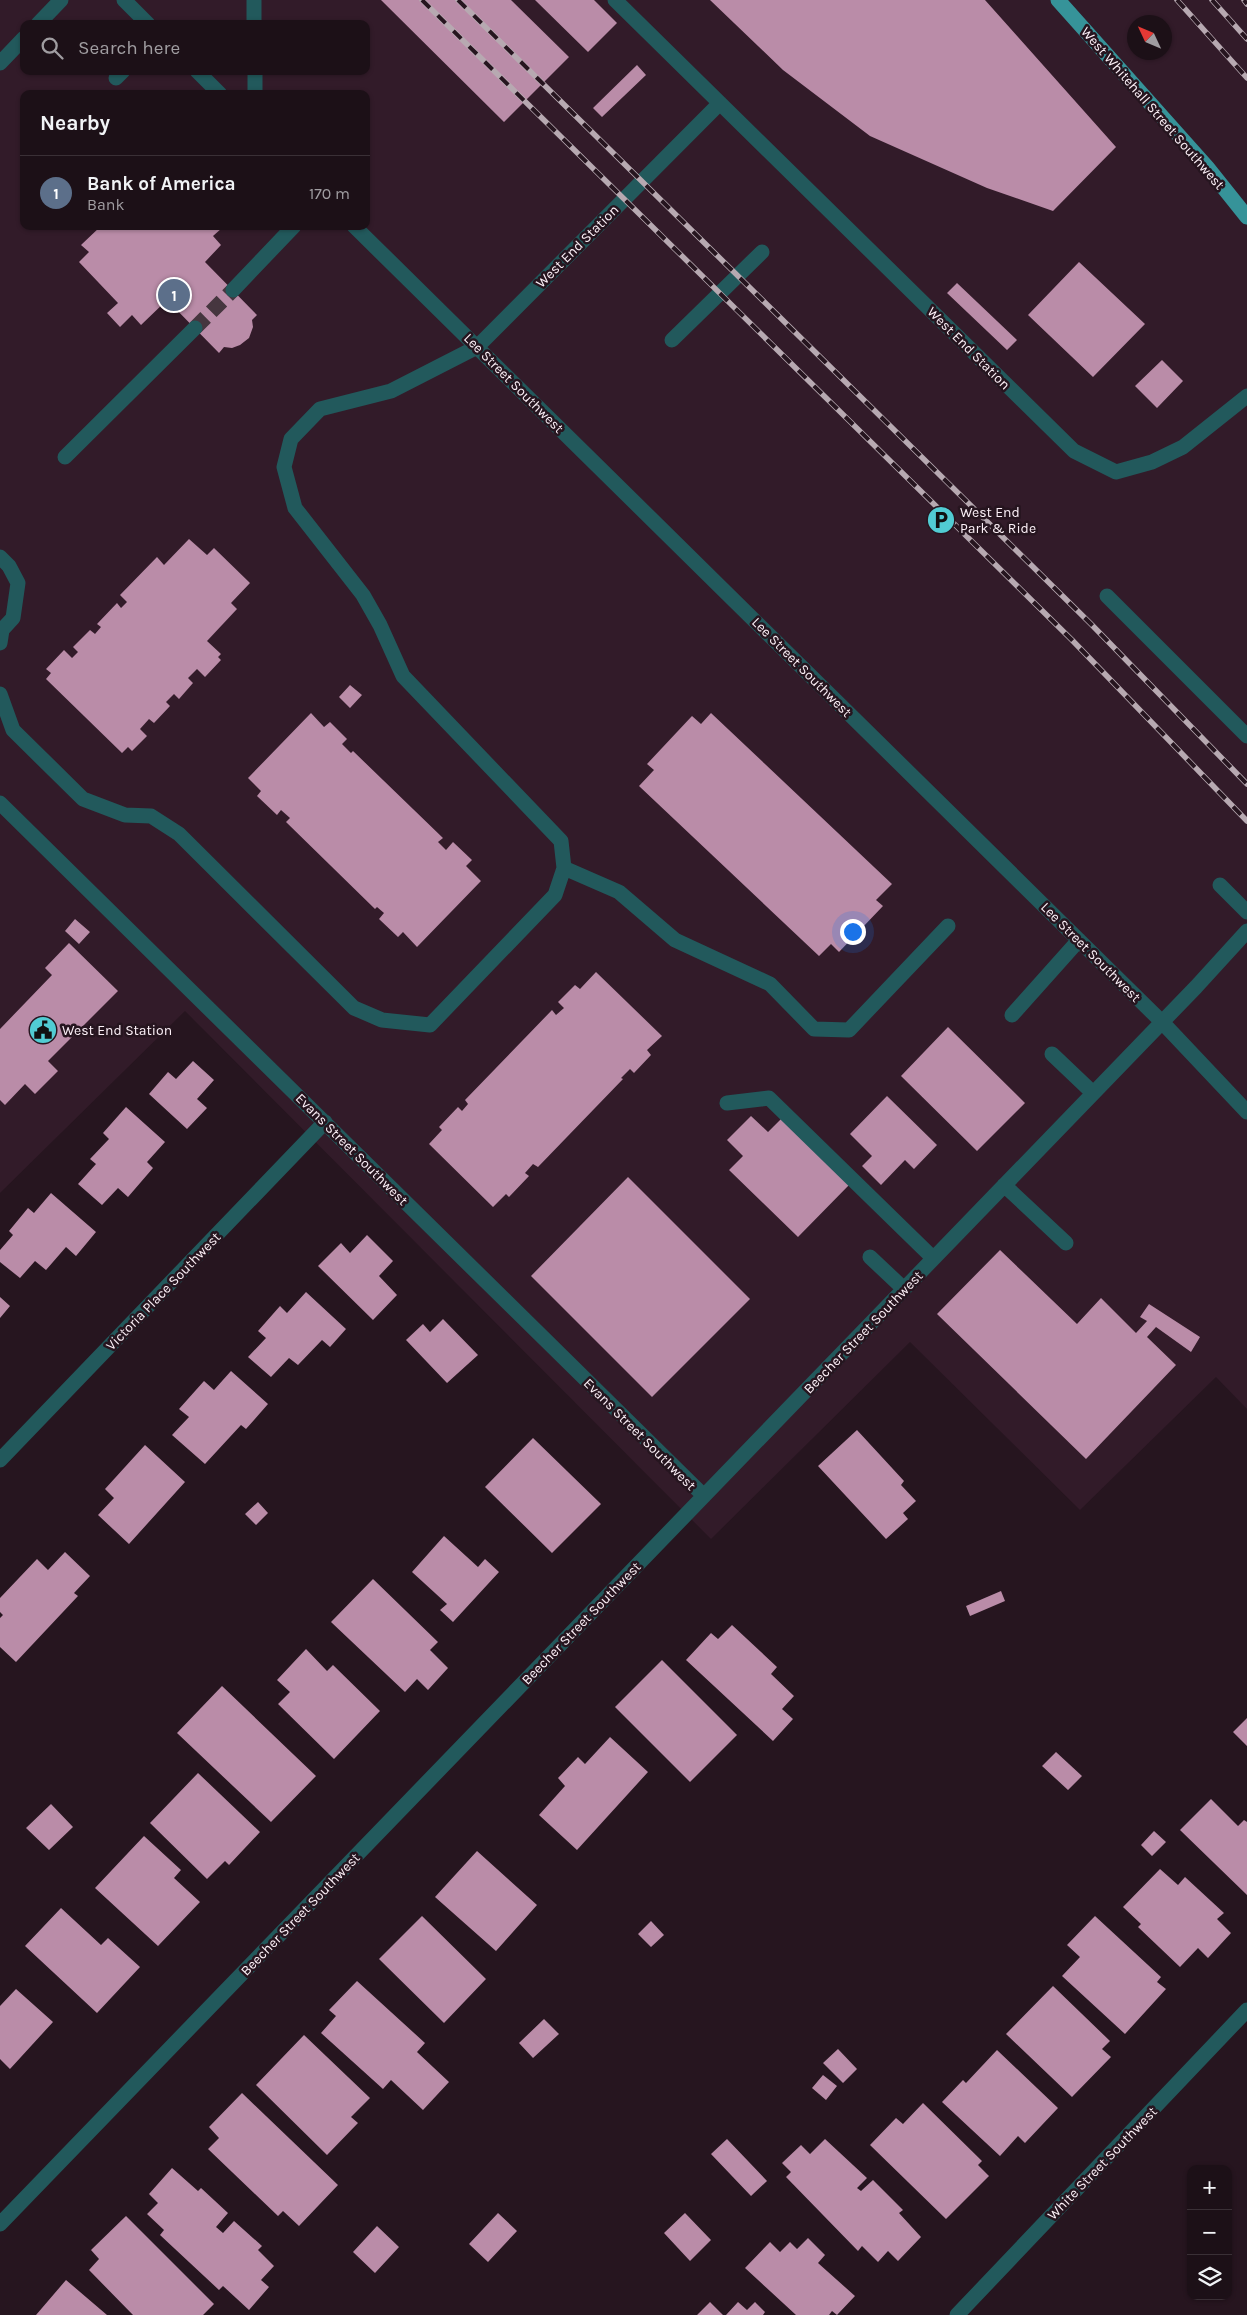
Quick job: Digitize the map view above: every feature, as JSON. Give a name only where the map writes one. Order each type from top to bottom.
[{"type":"main road","name":"West Whitehall Street Southwest","points":[[1058,0],[1207,167],[1247,217]]},
{"type":"street","points":[[42,20],[61,0]]},
{"type":"street","points":[[124,0],[144,20]]},
{"type":"street","name":"West End Station","points":[[615,0],[1074,452],[1116,472],[1152,462],[1183,447],[1247,396]]},
{"type":"street","points":[[254,1],[254,20]]},
{"type":"street","points":[[0,63],[20,42]]},
{"type":"street","points":[[201,75],[216,90]]},
{"type":"street","points":[[255,75],[255,90]]},
{"type":"street","name":"West End Station","points":[[564,868],[561,841],[403,676],[380,625],[363,595],[294,508],[284,466],[291,439],[320,409],[391,391],[477,347],[720,103]]},
{"type":"street","points":[[233,290],[290,230]]},
{"type":"street","name":"Lee Street Southwest","points":[[358,230],[1162,1022],[1247,1112]]},
{"type":"street","points":[[672,340],[762,252]]},
{"type":"street","points":[[65,457],[195,328]]},
{"type":"street","points":[[0,557],[18,583],[12,618],[2,630],[0,643]]},
{"type":"street","points":[[1107,596],[1247,736]]},
{"type":"street","points":[[0,694],[12,730],[82,799],[125,815],[151,816],[179,834],[354,1008],[382,1020],[430,1025],[555,895],[564,868],[619,892],[674,940],[770,984],[814,1029],[850,1030],[948,926]]},
{"type":"street","name":"Evans Street Southwest","points":[[0,803],[704,1496]]},
{"type":"street","points":[[1220,884],[1247,912]]},
{"type":"street","name":"Beecher Street Southwest","points":[[0,2224],[1162,1022],[1247,931]]},
{"type":"street","points":[[1012,1015],[1079,940]]},
{"type":"street","points":[[1052,1054],[1093,1093]]},
{"type":"street","points":[[727,1104],[768,1098],[933,1258]]},
{"type":"street","name":"Victoria Place Southwest","points":[[0,1460],[325,1122]]},
{"type":"street","points":[[1004,1185],[1066,1243]]},
{"type":"street","points":[[870,1257],[904,1289]]},
{"type":"street","name":"White Street Southwest","points":[[957,2315],[1247,2010]]},
{"type":"shaded area","points":[[0,0],[1247,0],[1247,1409],[1216,1377],[1080,1510],[910,1342],[711,1539],[185,1011],[0,1193]]},
{"type":"building","points":[[381,0],[511,0],[569,57],[504,122]]},
{"type":"building","points":[[535,0],[594,0],[617,23],[588,52]]},
{"type":"building","points":[[710,0],[985,0],[1116,147],[1053,211],[987,188],[870,136],[783,70]]},
{"type":"building","points":[[637,65],[646,75],[602,117],[593,108]]},
{"type":"building","points":[[97,230],[220,230],[213,236],[221,245],[205,262],[257,315],[252,320],[253,327],[249,338],[232,348],[224,347],[219,353],[167,300],[141,325],[132,315],[120,327],[107,313],[118,303],[79,262],[89,252],[81,245]]},
{"type":"building","points":[[1079,262],[1145,324],[1093,377],[1028,315]]},
{"type":"building","points":[[957,283],[1017,340],[1007,350],[947,293]]},
{"type":"building","points":[[1162,360],[1183,381],[1157,408],[1135,386]]},
{"type":"building","points":[[189,539],[207,555],[214,548],[250,583],[231,603],[237,609],[207,641],[221,654],[218,657],[221,660],[205,677],[197,669],[188,678],[193,683],[179,699],[174,694],[166,702],[170,706],[154,723],[149,719],[140,729],[147,736],[132,751],[128,747],[122,753],[46,679],[51,673],[46,669],[64,650],[72,658],[78,652],[73,647],[90,630],[95,634],[101,627],[97,624],[117,603],[121,608],[127,602],[120,595],[157,557],[164,565]]},
{"type":"building","points":[[350,685],[362,695],[350,708],[339,697]]},
{"type":"building","points":[[311,713],[324,727],[330,722],[347,739],[342,744],[351,753],[353,751],[443,838],[438,842],[446,850],[453,842],[472,860],[466,866],[481,881],[417,947],[403,932],[398,937],[379,919],[384,913],[377,907],[375,909],[286,822],[290,818],[281,810],[277,815],[257,796],[261,791],[248,778]]},
{"type":"building","points":[[711,713],[892,884],[876,900],[883,906],[839,952],[831,944],[819,956],[639,786],[654,770],[647,764],[692,716],[701,724]]},
{"type":"building","points":[[75,919],[90,932],[79,944],[65,931]]},
{"type":"building","points":[[69,943],[118,991],[48,1061],[58,1071],[35,1094],[25,1084],[5,1105],[0,1100],[0,1029],[52,975],[45,968]]},
{"type":"building","points":[[596,972],[662,1036],[647,1050],[651,1055],[634,1073],[630,1069],[621,1078],[623,1079],[538,1167],[533,1164],[525,1173],[529,1176],[509,1197],[506,1194],[493,1207],[429,1144],[442,1130],[439,1127],[458,1107],[462,1111],[468,1104],[465,1100],[552,1010],[556,1015],[564,1008],[558,1002],[575,985],[580,989]]},
{"type":"building","points":[[948,1027],[1025,1103],[977,1151],[901,1076]]},
{"type":"building","points":[[193,1061],[214,1080],[197,1099],[207,1108],[187,1129],[149,1094],[168,1072],[176,1079]]},
{"type":"building","points":[[887,1096],[937,1145],[914,1169],[905,1160],[881,1185],[862,1166],[872,1156],[850,1134]]},
{"type":"building","points":[[126,1107],[165,1142],[147,1162],[153,1168],[128,1197],[118,1188],[102,1205],[78,1184],[96,1164],[90,1159],[109,1139],[103,1133]]},
{"type":"building","points":[[751,1116],[768,1132],[781,1119],[849,1185],[798,1237],[729,1170],[743,1156],[727,1140]]},
{"type":"building","points":[[628,1177],[750,1299],[652,1397],[531,1276]]},
{"type":"building","points":[[51,1193],[96,1232],[76,1256],[66,1247],[46,1270],[35,1261],[20,1278],[0,1262],[0,1250],[13,1235],[9,1231],[28,1208],[34,1213]]},
{"type":"building","points":[[367,1235],[393,1261],[379,1276],[397,1295],[373,1320],[318,1266],[341,1243],[350,1253]]},
{"type":"building","points":[[1000,1250],[1077,1324],[1101,1298],[1136,1333],[1147,1321],[1140,1317],[1149,1304],[1200,1337],[1191,1352],[1156,1327],[1147,1337],[1176,1365],[1086,1459],[937,1314]]},
{"type":"building","points":[[306,1292],[346,1329],[330,1347],[322,1340],[298,1365],[289,1358],[271,1377],[248,1357],[266,1338],[258,1331],[280,1306],[287,1313]]},
{"type":"building","points":[[0,1297],[10,1306],[0,1318]]},
{"type":"building","points":[[443,1319],[478,1355],[447,1383],[406,1340],[423,1324],[430,1332]]},
{"type":"building","points":[[231,1371],[268,1404],[246,1429],[241,1425],[205,1464],[172,1435],[189,1417],[179,1409],[204,1381],[214,1390]]},
{"type":"building","points":[[857,1430],[904,1481],[901,1485],[916,1501],[903,1513],[908,1519],[886,1539],[818,1466]]},
{"type":"building","points":[[533,1438],[601,1504],[552,1553],[485,1487]]},
{"type":"building","points":[[145,1445],[185,1482],[129,1544],[98,1515],[114,1498],[105,1489]]},
{"type":"building","points":[[258,1502],[268,1513],[256,1525],[245,1514]]},
{"type":"building","points":[[444,1536],[478,1567],[485,1559],[499,1572],[453,1622],[440,1610],[447,1604],[412,1572]]},
{"type":"building","points":[[65,1552],[90,1576],[74,1593],[78,1596],[16,1662],[0,1647],[0,1618],[3,1615],[0,1612],[0,1598],[37,1559],[48,1570]]},
{"type":"building","points":[[373,1579],[438,1642],[430,1650],[448,1668],[428,1690],[417,1679],[405,1692],[331,1622]]},
{"type":"building","points":[[1001,1591],[1005,1601],[970,1616],[966,1606]]},
{"type":"building","points":[[732,1625],[777,1667],[771,1674],[794,1696],[782,1709],[793,1719],[773,1741],[686,1660],[711,1633],[718,1639]]},
{"type":"building","points":[[306,1649],[327,1671],[333,1665],[380,1711],[334,1759],[278,1704],[290,1692],[277,1680]]},
{"type":"building","points":[[662,1660],[737,1735],[690,1782],[615,1707]]},
{"type":"building","points":[[222,1686],[316,1776],[271,1822],[177,1733]]},
{"type":"building","points":[[1247,1718],[1247,1746],[1233,1732]]},
{"type":"building","points":[[610,1737],[648,1772],[577,1850],[539,1815],[565,1786],[558,1778],[578,1757],[585,1764]]},
{"type":"building","points":[[1056,1752],[1082,1776],[1068,1790],[1042,1766]]},
{"type":"building","points":[[198,1773],[260,1832],[229,1865],[225,1861],[207,1879],[150,1823]]},
{"type":"building","points":[[1211,1799],[1238,1826],[1244,1820],[1247,1822],[1247,1895],[1180,1830]]},
{"type":"building","points":[[51,1804],[73,1827],[49,1850],[26,1828]]},
{"type":"building","points":[[1154,1831],[1166,1842],[1152,1856],[1141,1845]]},
{"type":"building","points":[[144,1836],[181,1870],[174,1878],[200,1902],[158,1946],[95,1888]]},
{"type":"building","points":[[477,1851],[537,1905],[496,1951],[435,1897]]},
{"type":"building","points":[[1160,1869],[1178,1885],[1185,1877],[1224,1913],[1217,1919],[1231,1933],[1208,1958],[1198,1948],[1180,1967],[1138,1927],[1141,1924],[1123,1907]]},
{"type":"building","points":[[61,1908],[101,1945],[108,1938],[140,1967],[97,2013],[25,1946]]},
{"type":"building","points":[[422,1916],[486,1979],[444,2023],[379,1959]]},
{"type":"building","points":[[1095,1916],[1161,1977],[1157,1982],[1166,1989],[1125,2034],[1062,1976],[1080,1957],[1067,1945]]},
{"type":"building","points":[[651,1921],[664,1935],[651,1947],[638,1934]]},
{"type":"building","points":[[357,1981],[425,2043],[417,2052],[449,2082],[423,2110],[391,2080],[383,2089],[321,2033],[336,2016],[329,2010]]},
{"type":"building","points":[[1053,1986],[1110,2041],[1102,2049],[1111,2057],[1072,2097],[1006,2034]]},
{"type":"building","points":[[16,1989],[53,2022],[10,2069],[0,2059],[0,2006]]},
{"type":"building","points":[[544,2019],[559,2034],[533,2058],[519,2043]]},
{"type":"building","points":[[304,2035],[370,2098],[351,2117],[358,2123],[327,2155],[256,2085]]},
{"type":"building","points":[[838,2049],[857,2069],[843,2083],[823,2063]]},
{"type":"building","points":[[997,2050],[1058,2108],[1025,2143],[1018,2136],[1000,2156],[942,2102],[963,2080],[966,2083]]},
{"type":"building","points":[[823,2075],[837,2086],[826,2100],[812,2088]]},
{"type":"building","points":[[242,2093],[338,2185],[299,2226],[283,2211],[278,2216],[208,2149],[219,2138],[209,2127]]},
{"type":"building","points":[[923,2103],[982,2161],[978,2165],[989,2176],[946,2219],[870,2145],[896,2118],[903,2124]]},
{"type":"building","points":[[727,2139],[767,2181],[751,2196],[711,2154]]},
{"type":"building","points":[[825,2139],[867,2178],[857,2188],[861,2191],[873,2180],[903,2210],[899,2213],[921,2237],[898,2261],[888,2251],[878,2262],[862,2246],[858,2251],[786,2177],[791,2172],[782,2163],[801,2145],[810,2154]]},
{"type":"building","points":[[172,2168],[198,2191],[201,2188],[228,2213],[216,2227],[223,2233],[234,2221],[262,2246],[258,2250],[274,2266],[261,2280],[269,2287],[249,2310],[223,2286],[219,2290],[160,2235],[164,2230],[147,2214],[158,2203],[149,2194]]},
{"type":"building","points":[[498,2213],[517,2231],[488,2262],[469,2244]]},
{"type":"building","points":[[685,2213],[711,2240],[690,2261],[664,2233]]},
{"type":"building","points":[[126,2216],[214,2304],[203,2315],[133,2315],[89,2270],[99,2259],[91,2250]]},
{"type":"building","points":[[377,2226],[399,2247],[375,2273],[353,2252]]},
{"type":"building","points":[[808,2238],[825,2255],[818,2263],[855,2296],[837,2315],[832,2311],[829,2315],[796,2315],[745,2268],[770,2242],[780,2252],[790,2242],[797,2249]]},
{"type":"building","points":[[66,2280],[107,2315],[36,2315]]},
{"type":"building","points":[[710,2302],[723,2315],[697,2315]]},
{"type":"building","points":[[738,2302],[747,2310],[755,2302],[765,2312],[763,2315],[726,2315]]},
{"type":"tunnel","points":[[195,328],[233,290]]},
{"type":"railway","points":[[422,0],[1072,640],[1247,821]]},
{"type":"railway","points":[[458,0],[1091,624],[1247,784]]},
{"type":"railway","points":[[1177,0],[1247,78]]},
{"type":"railway","points":[[1212,0],[1247,39]]},
{"type":"railway","points":[[1244,0],[1247,4]]},
{"type":"place","name":"Bank of America","points":[[174,295]]},
{"type":"place","name":"West End Park & Ride","points":[[941,520]]},
{"type":"place","name":"West End Station","points":[[43,1030]]}]
